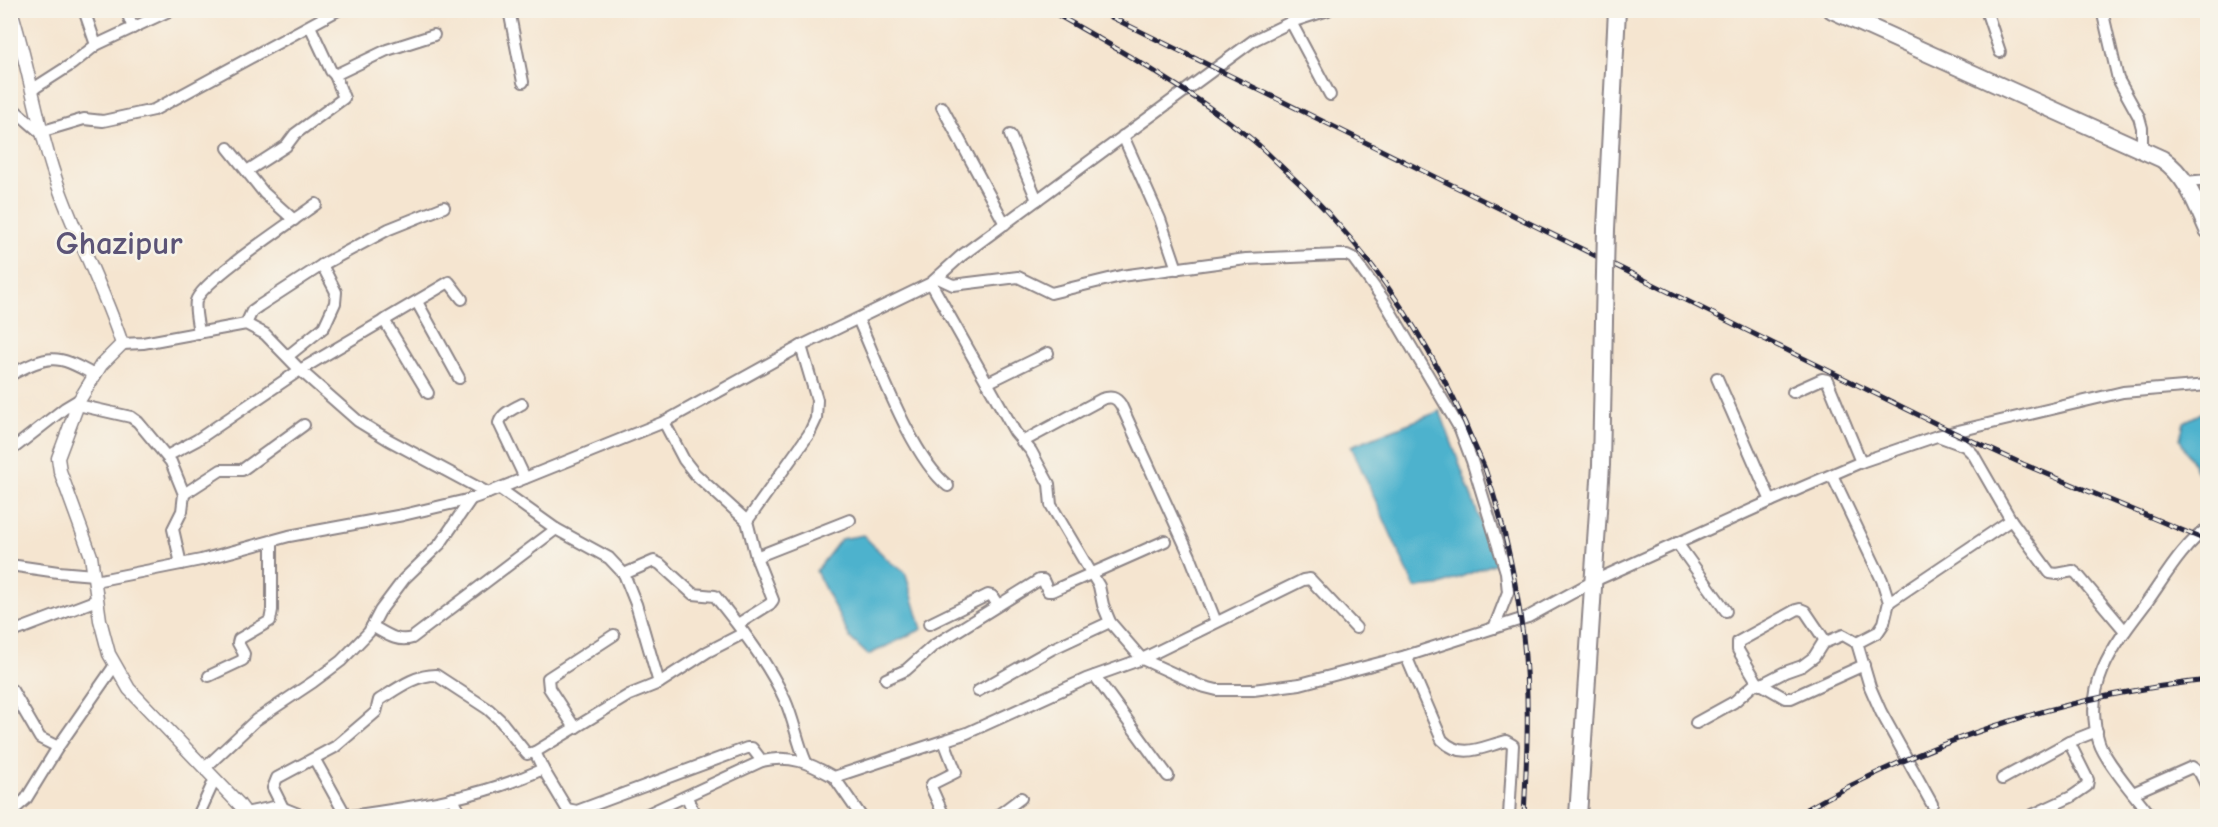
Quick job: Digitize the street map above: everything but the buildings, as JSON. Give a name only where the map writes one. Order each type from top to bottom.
[{"type":"highway","points":[[1578,816],[1601,465],[1606,229],[1617,10]]},
{"type":"highway","points":[[1832,10],[2142,148],[2173,166],[2186,182],[2208,230]]},
{"type":"street","points":[[11,10],[33,89],[40,132],[60,192],[122,344]]},
{"type":"street","points":[[84,10],[96,45]]},
{"type":"street","points":[[126,10],[133,28]]},
{"type":"street","points":[[33,89],[72,64],[96,45],[171,10]]},
{"type":"street","points":[[509,10],[524,82]]},
{"type":"street","points":[[10,565],[94,578],[181,564],[272,541],[471,499],[664,422],[801,346],[934,281],[961,256],[1254,40],[1291,22],[1329,10]]},
{"type":"street","points":[[1986,10],[2000,52]]},
{"type":"street","points":[[2102,10],[2118,79],[2139,117],[2142,128],[2142,148]]},
{"type":"street","points":[[40,132],[84,120],[103,122],[154,110],[337,11]]},
{"type":"street","points":[[1291,22],[1330,95]]},
{"type":"street","points":[[247,171],[286,146],[295,134],[342,100],[343,95],[335,75],[310,26]]},
{"type":"street","points":[[335,75],[387,50],[434,34]]},
{"type":"street","points":[[10,106],[40,132]]},
{"type":"street","points":[[942,107],[1005,224]]},
{"type":"street","points":[[1010,135],[1037,200]]},
{"type":"street","points":[[1123,136],[1160,219],[1177,268]]},
{"type":"street","points":[[228,148],[264,193],[294,220]]},
{"type":"street","points":[[2186,182],[2208,180]]},
{"type":"street","points":[[199,333],[195,302],[202,291],[233,263],[316,204]]},
{"type":"street","points":[[246,324],[252,311],[322,265],[389,229],[444,207]]},
{"type":"street","points":[[934,281],[953,285],[1018,277],[1051,292],[1121,276],[1246,259],[1347,255],[1358,262],[1383,299],[1460,429],[1506,572],[1508,592],[1494,628]]},
{"type":"street","points":[[288,356],[324,327],[335,303],[336,292],[322,265]]},
{"type":"street","points":[[934,281],[987,383],[1022,441],[1031,451],[1049,484],[1051,505],[1099,586],[1110,622],[1142,659],[1201,686],[1217,690],[1253,690],[1300,684],[1406,656],[1528,617],[1594,581],[1832,474],[1938,436],[2123,392],[2208,385]]},
{"type":"street","points":[[167,456],[197,440],[300,370],[417,303],[449,282],[462,299]]},
{"type":"street","points":[[417,303],[459,378]]},
{"type":"street","points":[[858,319],[914,441],[940,480],[948,486]]},
{"type":"street","points":[[384,320],[428,393]]},
{"type":"street","points":[[303,816],[274,807],[247,815],[129,689],[109,654],[97,600],[92,556],[63,482],[58,458],[79,402],[94,375],[122,344],[143,343],[246,324],[265,334],[300,370],[358,421],[388,440],[488,493]]},
{"type":"street","points":[[747,521],[809,434],[816,418],[817,400],[801,346]]},
{"type":"street","points":[[987,383],[1048,353]]},
{"type":"street","points":[[10,375],[31,365],[59,358],[94,375]]},
{"type":"street","points":[[1717,378],[1771,501]]},
{"type":"street","points":[[1793,392],[1822,379],[1827,380],[1861,462]]},
{"type":"street","points":[[1022,441],[1102,399],[1115,398],[1121,405],[1190,556],[1216,622]]},
{"type":"street","points":[[10,451],[65,408],[79,402],[130,417],[138,422],[167,456],[184,494],[182,511],[173,529],[181,564]]},
{"type":"street","points":[[522,404],[504,414],[500,423],[525,478]]},
{"type":"street","points":[[282,808],[273,788],[273,783],[277,778],[315,760],[335,747],[376,712],[379,700],[416,678],[436,675],[488,709],[507,728],[527,754],[535,752],[629,695],[659,683],[741,628],[770,604],[773,600],[756,556],[747,521],[695,474],[684,460],[664,422]]},
{"type":"street","points":[[184,494],[221,470],[242,470],[304,425]]},
{"type":"street","points":[[1938,436],[1965,446],[1973,454],[2011,520],[2050,573],[2073,571],[2077,574],[2125,631]]},
{"type":"street","points":[[1832,474],[1882,580],[1889,602],[1884,623],[1878,632],[1857,643]]},
{"type":"street","points":[[500,489],[556,530],[609,558],[624,574],[636,604],[659,683]]},
{"type":"street","points":[[205,768],[256,720],[341,661],[369,632],[380,611],[404,579],[440,544],[471,499]]},
{"type":"street","points":[[756,556],[850,520]]},
{"type":"street","points":[[1889,602],[2011,520]]},
{"type":"street","points":[[2151,816],[2099,742],[2093,709],[2094,694],[2098,679],[2116,643],[2174,564],[2197,537],[2208,528]]},
{"type":"street","points":[[372,626],[404,641],[412,638],[556,530]]},
{"type":"street","points":[[209,676],[243,660],[244,654],[238,643],[239,639],[270,621],[272,541]]},
{"type":"street","points":[[886,679],[906,670],[933,646],[1039,580],[1043,580],[1050,591],[1165,541]]},
{"type":"street","points":[[1677,543],[1725,611]]},
{"type":"street","points":[[624,574],[654,561],[693,594],[715,596],[741,628],[784,697],[806,762]]},
{"type":"street","points":[[834,777],[968,733],[1095,676],[1142,659],[1310,579],[1356,628]]},
{"type":"street","points":[[929,624],[988,595],[992,596],[998,604]]},
{"type":"street","points":[[10,633],[97,600]]},
{"type":"street","points":[[1824,641],[1805,611],[1800,609],[1742,639],[1737,645],[1759,684],[1785,698],[1791,698],[1864,665]]},
{"type":"street","points":[[978,691],[1052,649],[1110,622]]},
{"type":"street","points":[[575,728],[549,688],[548,678],[614,635]]},
{"type":"street","points":[[1696,723],[1734,702],[1759,684],[1802,666],[1814,657],[1824,641],[1843,635],[1857,643],[1870,687],[1881,712],[1932,804]]},
{"type":"street","points":[[1406,656],[1442,740],[1451,749],[1469,751],[1506,741],[1513,745],[1509,816]]},
{"type":"street","points":[[10,813],[26,799],[58,747],[115,665]]},
{"type":"street","points":[[1095,676],[1168,776]]},
{"type":"street","points":[[12,690],[40,738],[58,747]]},
{"type":"street","points":[[2002,779],[2069,742],[2097,731]]},
{"type":"street","points":[[944,741],[956,772],[932,784],[931,787],[944,816]]},
{"type":"street","points":[[2030,816],[2071,797],[2088,783],[2069,742]]},
{"type":"street","points":[[535,752],[567,809],[577,811],[747,747],[752,748],[762,761]]},
{"type":"street","points":[[643,816],[762,761],[776,757],[806,762],[834,777],[861,816]]},
{"type":"street","points":[[315,760],[348,816],[424,806],[521,779],[543,769]]},
{"type":"street","points":[[2133,793],[2192,767],[2200,773],[2208,789]]},
{"type":"street","points":[[198,816],[215,779]]},
{"type":"street","points":[[687,797],[695,816]]},
{"type":"street","points":[[453,798],[461,816]]},
{"type":"street","points":[[998,816],[1021,798]]},
{"type":"water","points":[[2207,410],[2207,479],[2197,471],[2180,440],[2184,422]]},
{"type":"water","points":[[1440,411],[1496,563],[1438,586],[1415,588],[1351,446]]},
{"type":"water","points":[[863,535],[890,562],[905,572],[922,629],[868,655],[850,638],[816,571],[841,539]]},
{"type":"railway","points":[[1049,10],[1177,86],[1258,144],[1338,224],[1363,254],[1409,318],[1448,387],[1465,423],[1485,469],[1504,530],[1517,594],[1527,681],[1524,816]]},
{"type":"railway","points":[[1097,10],[1953,432],[2023,464],[2208,541]]},
{"type":"railway","points":[[1795,816],[1892,766],[1994,726],[2100,698],[2154,687],[2208,680]]},
{"type":"district","name":"Ghazipur","points":[[119,242]]}]
